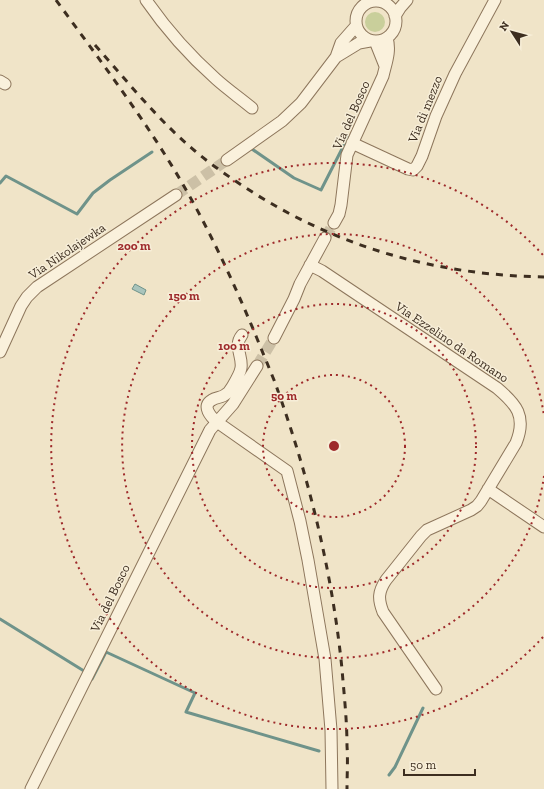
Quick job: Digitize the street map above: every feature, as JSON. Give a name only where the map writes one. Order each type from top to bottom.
[{"type":"street","points":[[146,0],[180,45],[216,79],[252,108]]},
{"type":"street","points":[[395,16],[407,0]]},
{"type":"street","name":"Via di mezzo","points":[[352,143],[408,169],[413,170],[417,166],[436,116],[455,74],[495,0]]},
{"type":"street","points":[[336,57],[360,43],[372,41],[382,40],[392,34],[396,24],[395,16],[390,7],[382,1],[370,3],[362,7],[357,16],[356,26],[361,35],[372,41],[385,66]]},
{"type":"street","points":[[227,160],[282,121],[301,103],[336,57],[341,43],[356,26]]},
{"type":"street","name":"Via del Bosco","points":[[334,223],[339,214],[341,205],[347,155],[383,76],[389,56],[387,38]]},
{"type":"street","name":"Via Nikolajewka","points":[[0,352],[21,306],[27,297],[37,287],[176,195]]},
{"type":"street","points":[[274,338],[300,284],[325,238]]},
{"type":"street","name":"Via Ezzelino da Romano","points":[[310,265],[322,271],[497,388],[510,400],[518,413],[520,427],[519,436],[481,501],[471,510],[428,530],[420,536],[386,580],[380,591],[380,603],[383,612],[436,689]]},
{"type":"street","points":[[242,335],[238,342],[241,368],[227,394],[209,401],[207,408],[209,414],[217,422],[287,471],[308,560],[325,659],[331,730],[332,789]]},
{"type":"street","name":"Via del Bosco","points":[[31,789],[210,430],[233,404],[257,366]]},
{"type":"street","points":[[488,489],[544,527]]},
{"type":"green space","points":[[375,12],[382,15],[385,22],[382,29],[375,32],[368,29],[365,22],[368,15]]},
{"type":"water","points":[[135,284],[146,290],[144,295],[132,289]]},
{"type":"waterway","points":[[249,147],[294,178],[321,190],[348,137]]},
{"type":"waterway","points":[[0,183],[6,176],[77,214],[93,193],[152,152]]},
{"type":"waterway","points":[[0,619],[84,671]]},
{"type":"waterway","points":[[92,679],[106,652],[195,693],[186,712],[319,751]]},
{"type":"waterway","points":[[389,775],[395,767],[423,708]]},
{"type":"tunnel","points":[[176,195],[227,160]]},
{"type":"tunnel","points":[[325,238],[334,223]]},
{"type":"tunnel","points":[[257,366],[274,338]]},
{"type":"railway","points":[[56,0],[137,112],[181,181],[212,238],[248,316],[274,380],[298,450],[308,486],[332,595],[338,632],[345,707],[347,789]]},
{"type":"railway","points":[[95,45],[181,139],[217,168],[257,195],[291,214],[325,231],[359,245],[431,265],[505,275],[544,277]]}]
